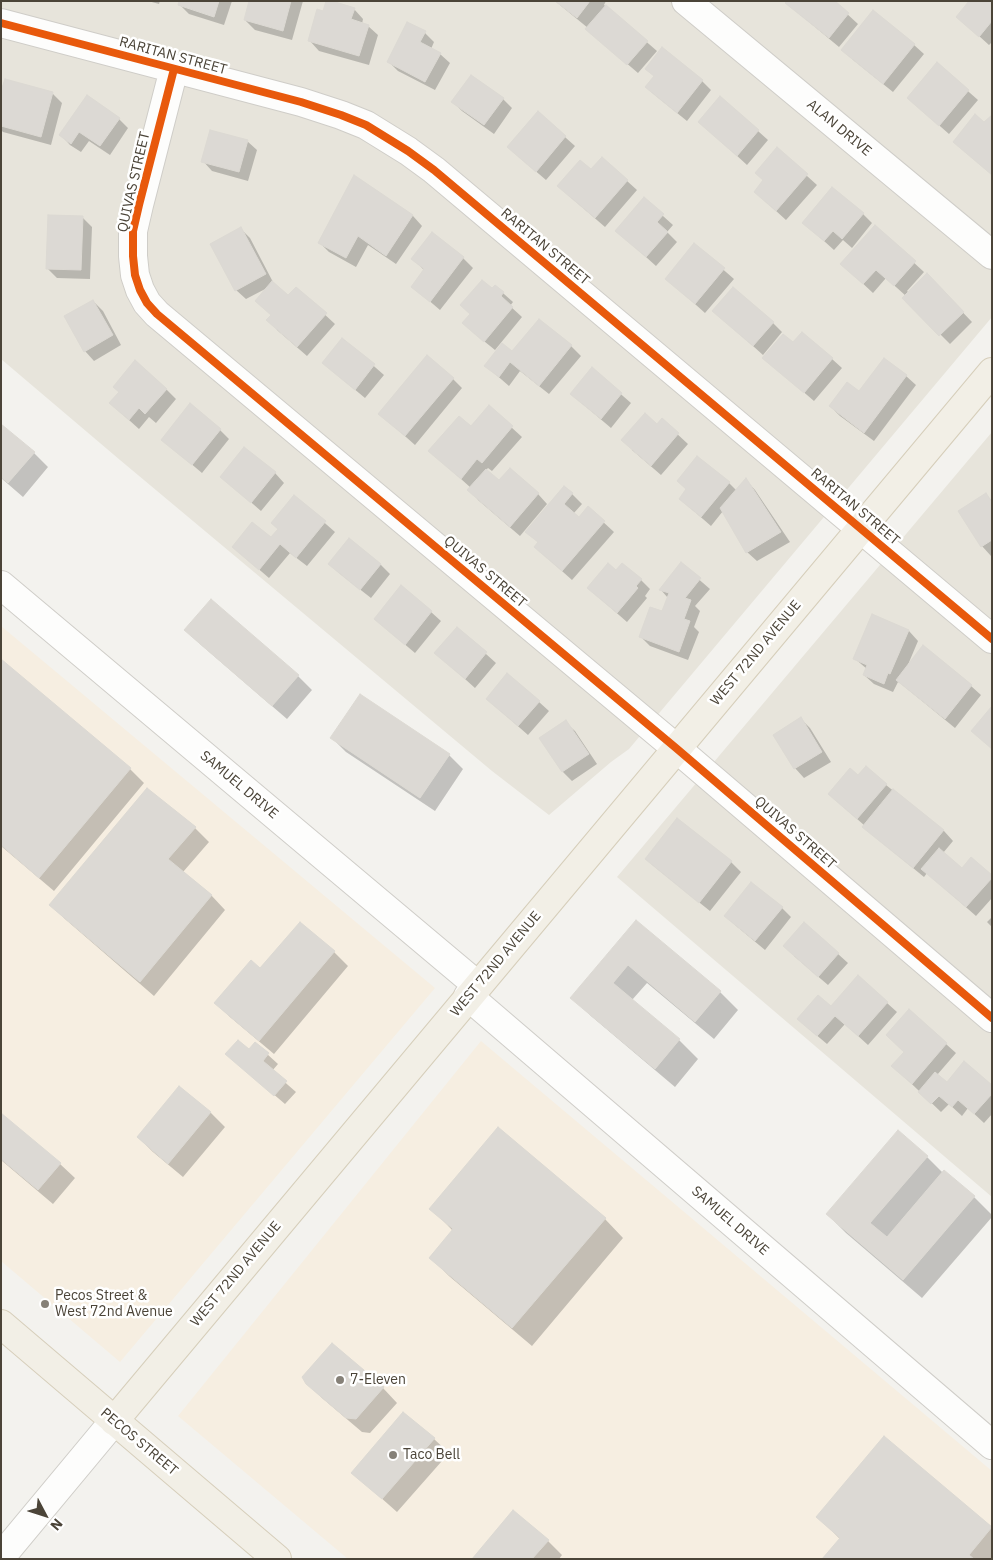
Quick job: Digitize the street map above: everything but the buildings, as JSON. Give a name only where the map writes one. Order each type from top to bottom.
[{"type":"main road","name":"WEST 72ND AVENUE","points":[[114,1421],[992,372]]},
{"type":"main road","name":"PECOS STREET","points":[[1,1324],[277,1559]]},
{"type":"street","name":"ALAN DRIVE","points":[[686,1],[992,255]]},
{"type":"street","name":"RARITAN STREET","points":[[1,23],[301,102],[341,115],[366,126],[408,151],[434,170],[992,638]]},
{"type":"street","name":"QUIVAS STREET","points":[[174,69],[134,231],[133,256],[135,275],[147,303],[157,314],[676,748],[992,1018]]},
{"type":"street","name":"SAMUEL DRIVE","points":[[1,585],[473,991],[992,1445]]},
{"type":"street","name":"WEST 72ND AVENUE","points":[[1,1557],[114,1421]]},
{"type":"shaded area","points":[[1,1],[992,1],[992,317],[629,749],[549,815],[492,771],[1,359]]},
{"type":"shaded area","points":[[992,432],[992,1197],[617,877]]},
{"type":"shaded area","points":[[1,626],[435,988],[120,1362],[1,1261]]},
{"type":"shaded area","points":[[481,1041],[992,1471],[992,1559],[348,1559],[178,1416]]},
{"type":"cycle path","points":[[1,23],[301,102],[366,125],[408,151],[434,170],[992,639]]},
{"type":"cycle path","points":[[174,69],[133,231],[135,275],[147,303],[157,314],[676,748],[992,1018]]},
{"type":"place","name":"Pecos Street & West 72nd Avenue","points":[[45,1304]]},
{"type":"place","name":"7-Eleven","points":[[340,1380]]},
{"type":"place","name":"Taco Bell","points":[[393,1455]]}]
